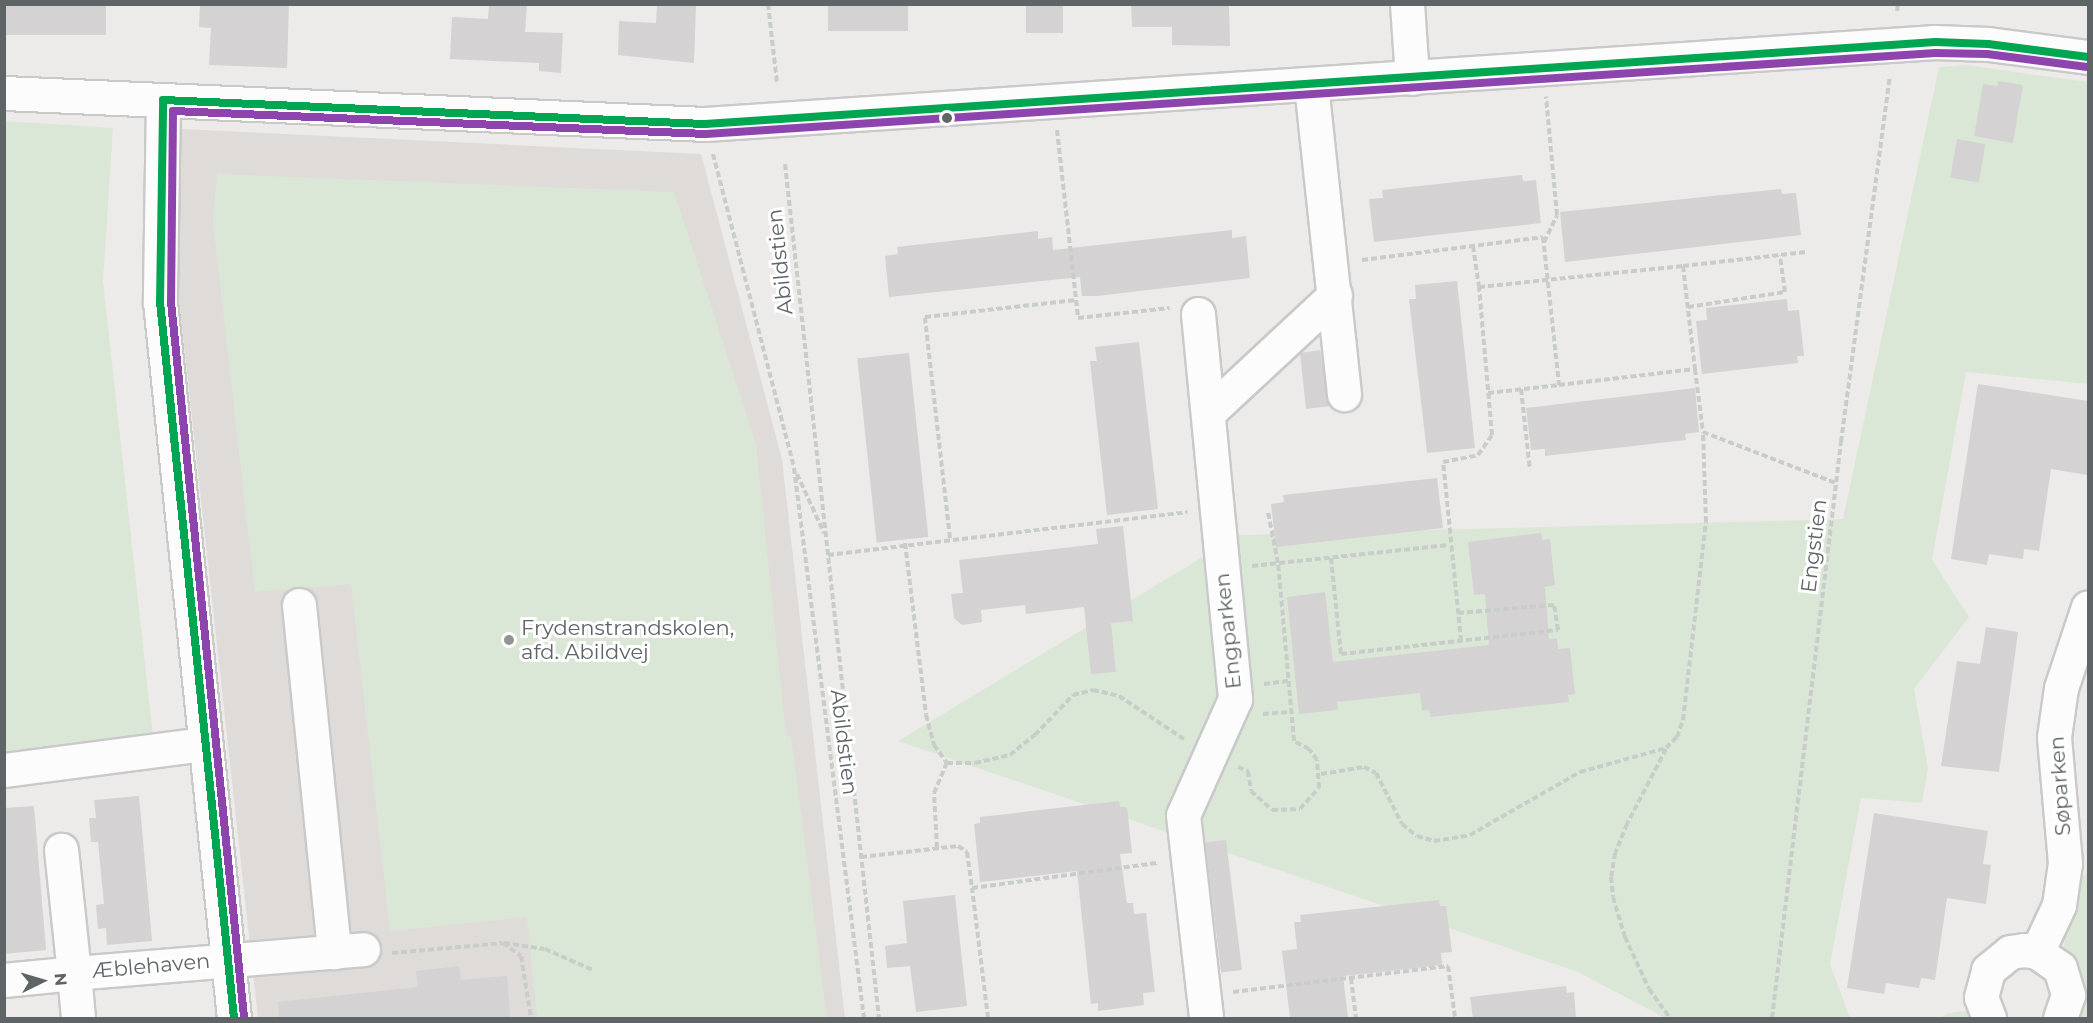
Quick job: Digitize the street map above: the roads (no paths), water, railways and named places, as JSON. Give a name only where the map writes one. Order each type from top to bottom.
[{"type":"street","points":[[1407,4],[1412,78]]},
{"type":"street","points":[[4,93],[705,124],[1935,42],[1988,44],[2088,57]]},
{"type":"street","points":[[1311,85],[1344,394]]},
{"type":"street","points":[[163,100],[160,302],[234,1018]]},
{"type":"street","points":[[1209,412],[1333,280]]},
{"type":"street","name":"Engparken","points":[[1198,314],[1209,412],[1214,510],[1235,699],[1212,757],[1183,814],[1205,1007]]},
{"type":"street","name":"Æblehaven","points":[[4,980],[349,950],[299,605]]},
{"type":"street","name":"Søparken","points":[[2037,952],[2077,862],[2054,737],[2071,648],[2088,607]]},
{"type":"street","points":[[4,770],[205,744]]},
{"type":"street","name":"Æblehaven","points":[[61,850],[78,1018]]},
{"type":"street","points":[[1989,1018],[1981,996],[1988,970],[2010,952],[2037,952],[2060,968],[2066,981],[2068,995],[2060,1018]]},
{"type":"place","name":"Frydenstrandskolen, afd. Abildvej","points":[[509,640]]}]
